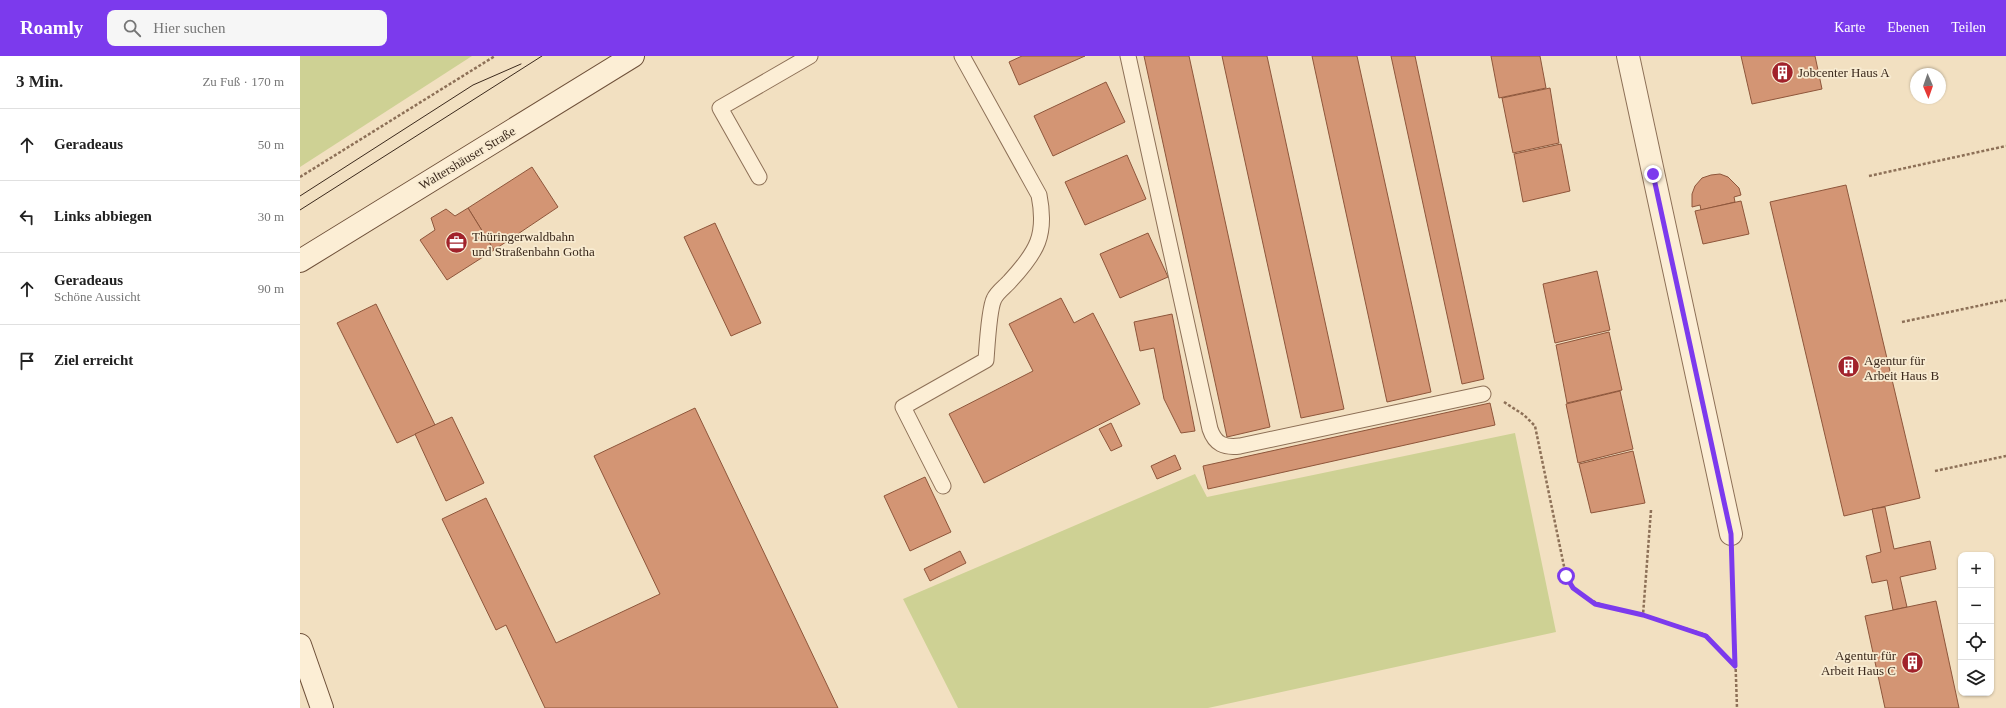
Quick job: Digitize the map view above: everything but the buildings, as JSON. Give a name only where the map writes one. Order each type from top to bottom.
[{"type":"street","name":"Waltershäuser Straße","points":[[300,260],[633,56]]},
{"type":"street","points":[[1628,56],[1731,534]]},
{"type":"street","points":[[300,645],[322,708]]},
{"type":"lane","points":[[759,178],[720,108],[810,56]]},
{"type":"lane","points":[[943,486],[903,407],[986,360],[994,299],[1028,261],[1038,245],[1042,219],[1039,195],[962,56]]},
{"type":"lane","points":[[1128,56],[1210,429],[1216,441],[1228,448],[1240,446],[1483,394]]},
{"type":"path","points":[[300,177],[495,56]]},
{"type":"path","points":[[1869,176],[2006,146]]},
{"type":"path","points":[[1902,322],[2006,300]]},
{"type":"path","points":[[1483,394],[1496,398],[1512,406],[1535,426],[1566,576],[1573,588],[1595,604],[1643,615],[1706,636],[1735,666]]},
{"type":"path","points":[[1935,471],[2006,456]]},
{"type":"path","points":[[1643,615],[1651,510]]},
{"type":"path","points":[[1731,534],[1737,708]]},
{"type":"green space","points":[[300,56],[472,56],[300,167]]},
{"type":"green space","points":[[1515,433],[1556,632],[1208,708],[958,708],[903,599],[1195,474],[1207,497]]},
{"type":"tram line","points":[[300,210],[542,56]]},
{"type":"tram line","points":[[300,196],[473,85],[521,64]]},
{"type":"place","name":"Jobcenter Haus A","points":[[1782,72]]},
{"type":"place","name":"Thüringerwaldbahn und Straßenbahn Gotha","points":[[457,243]]},
{"type":"place","name":"Agentur für Arbeit Haus B","points":[[1849,367]]},
{"type":"place","name":"Agentur für Arbeit Haus C","points":[[1912,662]]},
{"type":"route","points":[[1566,576],[1573,588],[1595,604],[1643,615],[1706,636],[1735,666],[1731,534],[1653,174]]}]
